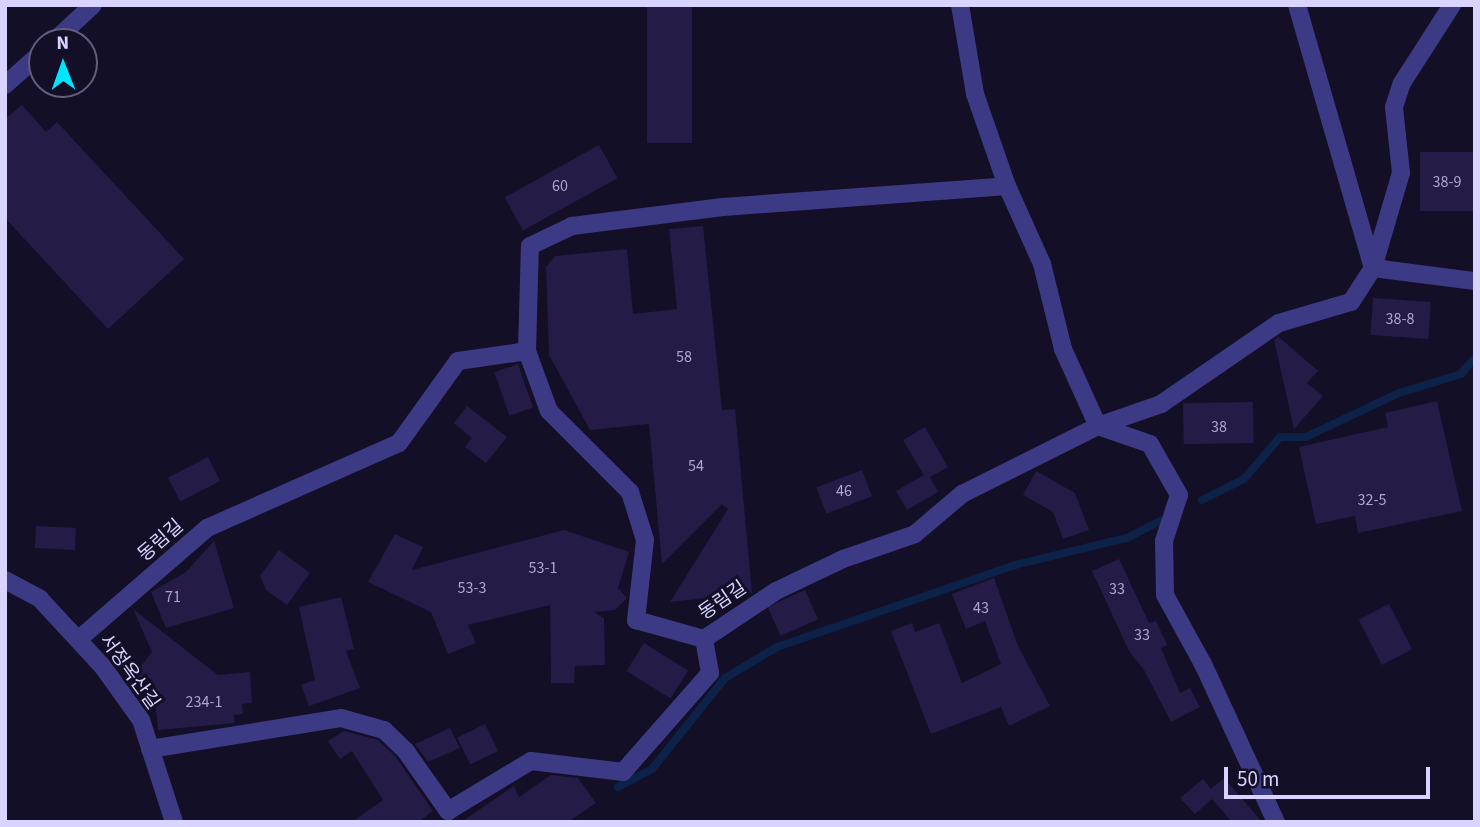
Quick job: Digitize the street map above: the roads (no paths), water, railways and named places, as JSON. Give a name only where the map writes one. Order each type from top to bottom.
[{"type":"lane","points":[[68,28],[93,5]]},
{"type":"lane","points":[[960,5],[975,94],[1007,186],[1042,264],[1063,349],[1098,426],[1150,444],[1179,495],[1164,541],[1165,595],[1203,664],[1276,822]]},
{"type":"lane","points":[[1297,5],[1373,268],[1475,281]]},
{"type":"lane","name":"동림길","points":[[79,639],[207,528],[399,443],[458,361],[527,351],[549,411],[630,492],[645,540],[636,620],[704,639],[776,591],[843,559],[915,534],[962,494],[1098,426],[1161,404],[1279,323],[1352,302],[1373,268],[1401,173],[1394,107],[1402,83],[1452,5]]},
{"type":"lane","points":[[5,85],[28,64]]},
{"type":"lane","points":[[527,351],[530,246],[572,226],[723,207],[1007,186]]},
{"type":"lane","name":"서정옥산길","points":[[5,580],[40,599],[79,639],[141,720],[174,822]]},
{"type":"lane","points":[[150,749],[341,718],[384,730],[405,750],[446,816],[531,761],[623,772],[710,673],[704,639]]},
{"type":"waterway","points":[[1202,500],[1244,479],[1280,437],[1306,437],[1399,393],[1461,374],[1475,358]]},
{"type":"waterway","points":[[618,787],[652,769],[725,678],[777,647],[1015,565],[1127,538],[1162,520]]}]
